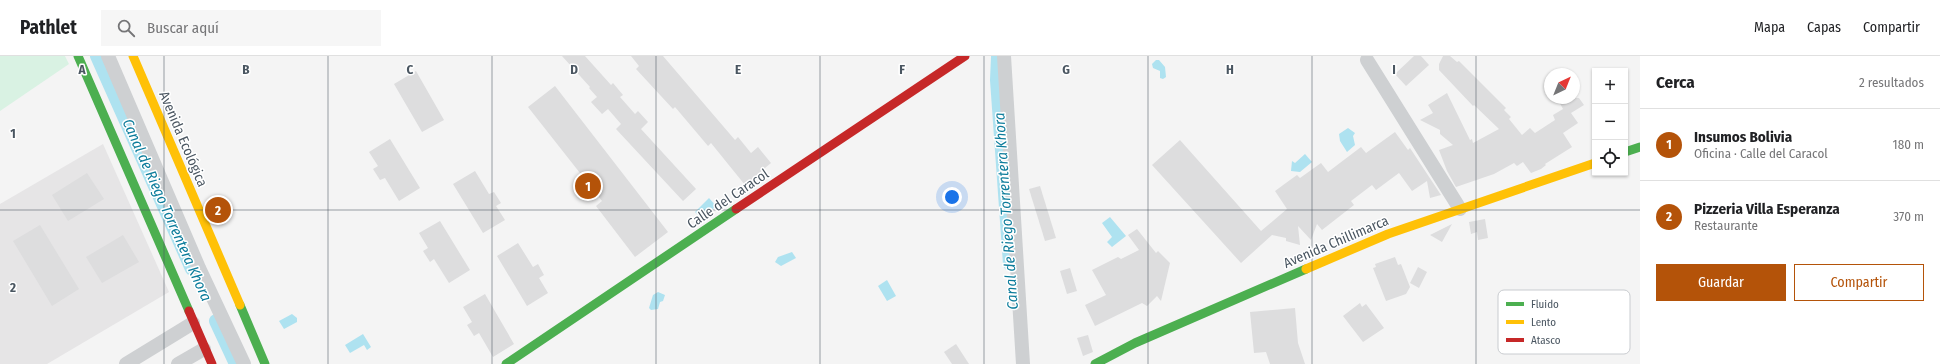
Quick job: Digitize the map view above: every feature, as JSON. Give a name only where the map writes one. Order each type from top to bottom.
[{"type":"street","points":[[78,56],[204,349],[212,364]]},
{"type":"street","points":[[108,56],[199,268],[244,364]]},
{"type":"street","name":"Avenida Ecológica","points":[[133,56],[265,364]]},
{"type":"street","name":"Calle del Caracol","points":[[506,364],[965,56]]},
{"type":"street","points":[[1004,56],[1023,364]]},
{"type":"street","points":[[1367,60],[1460,209]]},
{"type":"street","points":[[1628,151],[1640,147]]},
{"type":"street","name":"Avenida Chillimarca","points":[[1095,364],[1135,343],[1388,234],[1592,164]]},
{"type":"street","points":[[126,364],[193,323]]},
{"type":"street","points":[[178,364],[204,349]]},
{"type":"shaded area","points":[[103,144],[169,292],[47,364],[0,364],[0,204]]},
{"type":"green space","points":[[0,56],[65,56],[69,64],[0,111]]},
{"type":"water","points":[[1156,60],[1159,60],[1165,67],[1166,77],[1163,79],[1160,78],[1160,71],[1153,68],[1152,64]]},
{"type":"water","points":[[1348,128],[1355,133],[1353,136],[1355,145],[1347,152],[1340,141],[1339,134]]},
{"type":"water","points":[[1305,154],[1312,162],[1300,172],[1291,171],[1292,161],[1295,163]]},
{"type":"water","points":[[709,198],[716,206],[702,219],[695,212]]},
{"type":"water","points":[[1110,217],[1126,236],[1112,247],[1107,242],[1112,237],[1102,223]]},
{"type":"water","points":[[792,252],[796,258],[781,266],[775,262],[778,257]]},
{"type":"water","points":[[887,280],[896,296],[887,301],[878,286]]},
{"type":"water","points":[[658,292],[665,295],[663,301],[660,302],[658,309],[651,310],[649,308],[653,295]]},
{"type":"water","points":[[292,314],[297,318],[297,322],[284,329],[279,321]]},
{"type":"water","points":[[363,334],[371,347],[367,350],[364,345],[350,353],[345,345]]},
{"type":"building","points":[[562,56],[585,56],[611,85],[613,83],[623,95],[620,97],[635,114],[638,111],[648,122],[641,129],[696,189],[683,201],[616,129],[621,124],[608,109],[602,114],[591,102],[597,97]]},
{"type":"building","points":[[631,56],[663,56],[735,140],[738,137],[751,153],[758,147],[771,163],[745,185],[711,143],[708,146],[675,107],[673,109],[636,69],[639,66]]},
{"type":"building","points":[[1414,56],[1421,56],[1429,65],[1406,86],[1395,74]]},
{"type":"building","points":[[1443,56],[1450,56],[1457,62],[1459,61],[1506,108],[1504,110],[1511,117],[1509,119],[1522,135],[1530,128],[1535,133],[1555,120],[1553,115],[1563,109],[1560,104],[1580,104],[1580,99],[1584,105],[1571,113],[1578,123],[1563,133],[1572,147],[1545,164],[1546,165],[1541,169],[1531,173],[1523,162],[1517,166],[1514,163],[1494,174],[1456,187],[1447,171],[1439,150],[1453,145],[1440,134],[1440,130],[1420,120],[1433,113],[1428,105],[1447,93],[1470,140],[1472,139],[1473,143],[1499,129],[1474,105],[1473,106],[1439,70],[1439,64]]},
{"type":"building","points":[[416,71],[444,120],[422,132],[394,84]]},
{"type":"building","points":[[555,86],[668,232],[635,257],[596,206],[602,201],[528,107]]},
{"type":"building","points":[[1395,132],[1408,150],[1410,148],[1441,195],[1430,198],[1427,181],[1412,191],[1399,173],[1376,190],[1372,185],[1351,201],[1354,205],[1322,230],[1317,224],[1311,240],[1298,226],[1300,245],[1286,241],[1286,238],[1272,235],[1241,263],[1152,165],[1180,140],[1261,231],[1287,209],[1275,191],[1297,175],[1300,178],[1321,163],[1328,172],[1361,147],[1366,153]]},
{"type":"building","points":[[390,139],[420,188],[399,201],[385,178],[380,180],[373,169],[378,166],[369,152]]},
{"type":"building","points":[[475,171],[489,194],[494,192],[501,203],[496,206],[505,220],[483,233],[453,184]]},
{"type":"building","points":[[87,173],[104,199],[68,221],[52,195]]},
{"type":"building","points":[[1040,186],[1056,238],[1045,241],[1029,189]]},
{"type":"building","points":[[1485,219],[1488,238],[1478,240],[1477,232],[1471,234],[1469,222]]},
{"type":"building","points":[[440,221],[470,270],[449,283],[434,259],[430,262],[423,251],[428,248],[419,233]]},
{"type":"building","points":[[1452,224],[1442,242],[1430,235]]},
{"type":"building","points":[[40,225],[79,289],[52,306],[13,241]]},
{"type":"building","points":[[1137,229],[1156,253],[1158,251],[1170,263],[1161,301],[1157,296],[1147,306],[1142,303],[1095,326],[1085,305],[1106,295],[1092,270],[1118,257],[1121,259],[1139,250],[1128,235]]},
{"type":"building","points":[[123,235],[139,262],[102,283],[86,257]]},
{"type":"building","points":[[518,243],[533,267],[538,264],[544,275],[539,278],[548,293],[527,306],[497,256]]},
{"type":"building","points":[[1395,257],[1398,265],[1401,264],[1410,287],[1406,294],[1386,301],[1373,268],[1376,267],[1375,264]]},
{"type":"building","points":[[1418,267],[1427,272],[1419,288],[1410,283]]},
{"type":"building","points":[[1070,268],[1077,291],[1067,294],[1060,271]]},
{"type":"building","points":[[485,294],[514,344],[493,357],[479,333],[474,336],[467,325],[472,322],[463,307]]},
{"type":"building","points":[[1360,303],[1362,307],[1366,304],[1384,328],[1363,342],[1343,316]]},
{"type":"building","points":[[1295,308],[1298,343],[1305,364],[1270,364],[1266,352],[1254,353],[1250,312]]},
{"type":"building","points":[[1088,335],[1093,352],[1083,356],[1077,338]]},
{"type":"building","points":[[956,344],[969,364],[952,364],[944,352]]},
{"type":"waterway","name":"Canal de Riego Torrentera Khora","points":[[97,56],[192,269]]},
{"type":"waterway","name":"Canal de Riego Torrentera Khora","points":[[998,57],[997,80],[1010,264]]},
{"type":"waterway","name":"Canal de Riego Torrentera Khora","points":[[216,321],[236,364]]},
{"type":"traffic: fast","points":[[78,56],[189,311]]},
{"type":"traffic: fast","points":[[1628,151],[1640,147]]},
{"type":"traffic: fast","points":[[506,364],[736,209]]},
{"type":"traffic: fast","points":[[1095,364],[1135,343],[1306,269]]},
{"type":"traffic: fast","points":[[240,305],[265,364]]},
{"type":"traffic: slow","points":[[133,56],[240,305]]},
{"type":"traffic: slow","points":[[1306,269],[1388,234],[1592,164]]},
{"type":"traffic: jam","points":[[736,209],[965,56]]},
{"type":"traffic: jam","points":[[189,311],[212,364]]},
{"type":"place","name":"Insumos Bolivia","points":[[588,186]]},
{"type":"place","name":"Pizzeria Villa Esperanza","points":[[218,210]]}]
